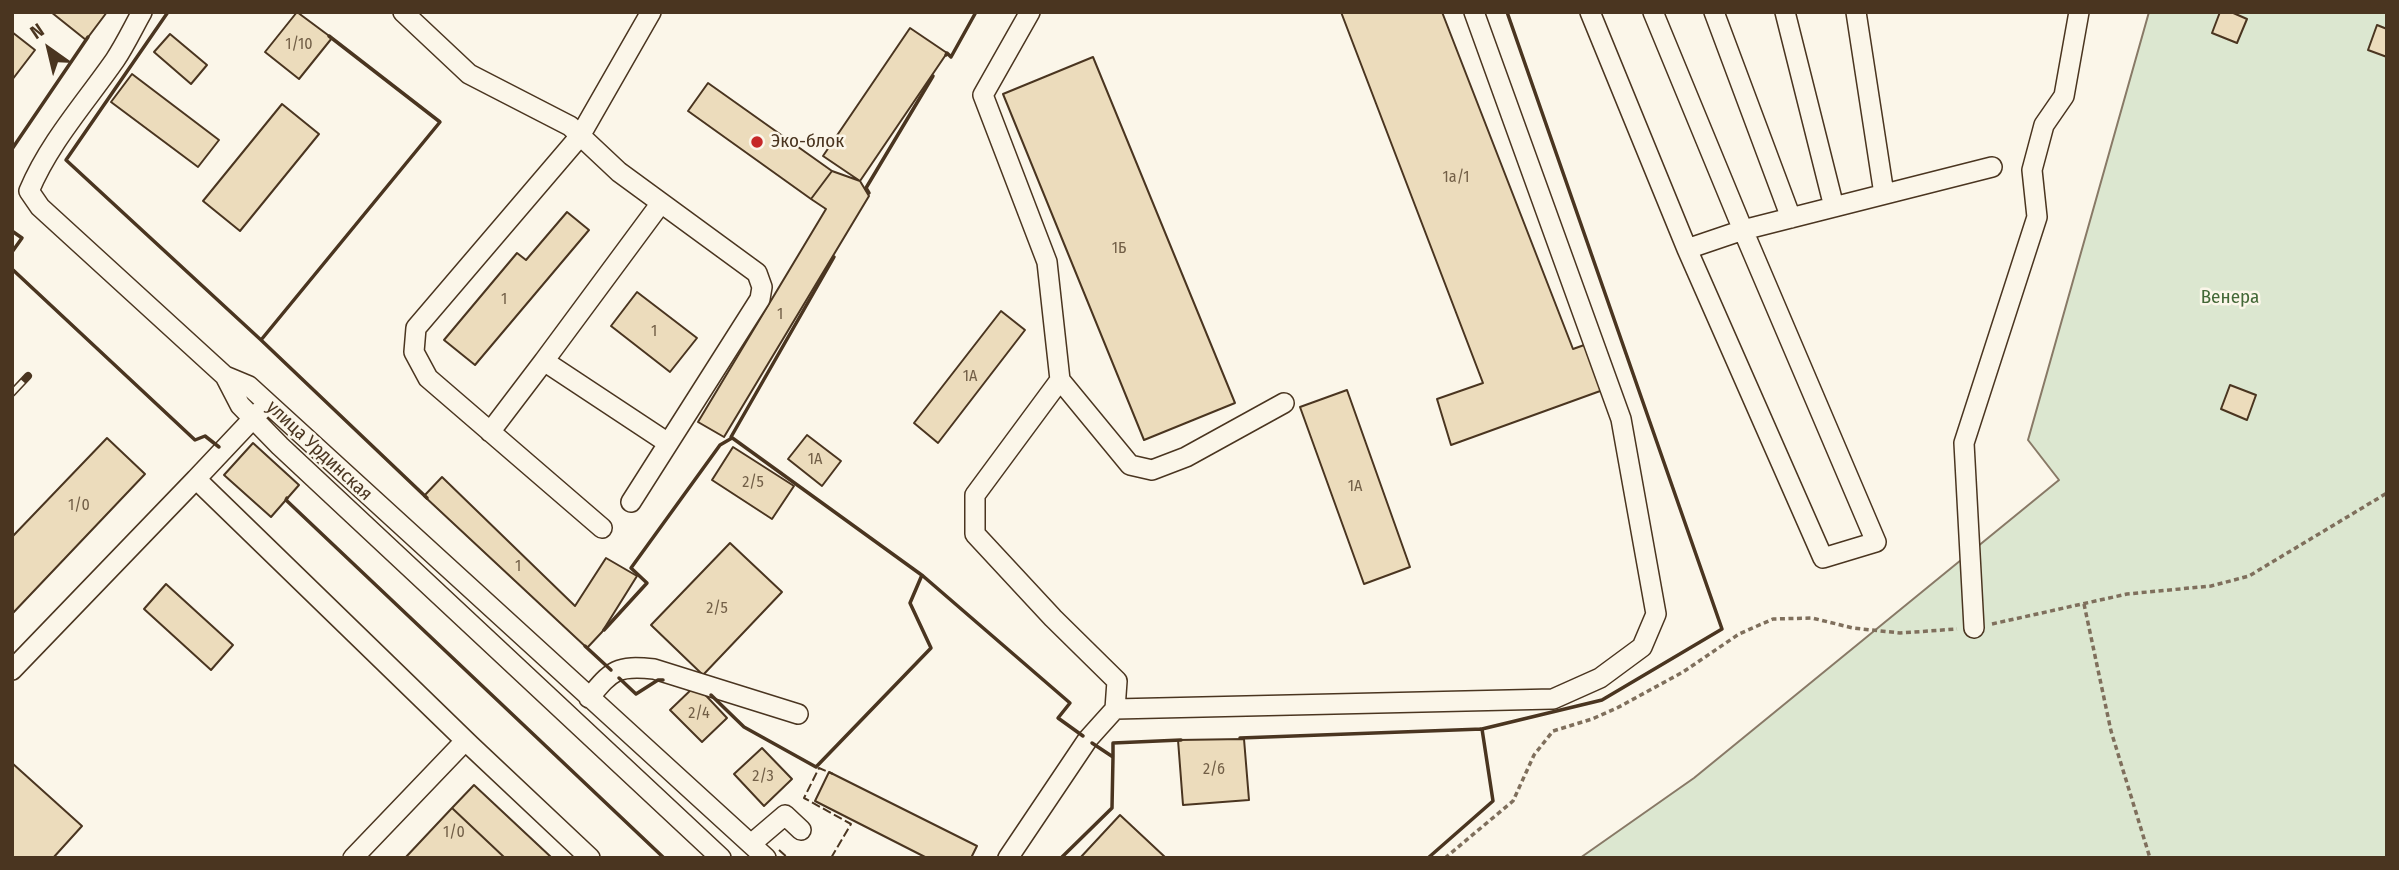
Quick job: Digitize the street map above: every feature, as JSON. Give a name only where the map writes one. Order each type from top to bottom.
[{"type":"street","name":"улица Урдинская","points":[[142,12],[117,57],[65,128],[36,174],[29,191],[40,207],[225,376],[249,386],[267,402],[766,858]]},
{"type":"street","points":[[403,12],[469,75],[570,126],[620,172],[757,273],[762,287],[760,299],[631,502]]},
{"type":"street","points":[[603,528],[428,378],[414,352],[416,328],[580,136],[652,12]]},
{"type":"street","points":[[1030,12],[983,95],[1047,262],[1060,380],[1129,465],[1152,470],[1186,457],[1284,402]]},
{"type":"street","points":[[1115,709],[1553,699],[1600,678],[1642,646],[1656,614],[1621,419],[1474,12]]},
{"type":"street","points":[[1590,12],[1687,249],[1823,558],[1876,542],[1653,12]]},
{"type":"street","points":[[1714,12],[1791,218]]},
{"type":"street","points":[[1785,12],[1834,207]]},
{"type":"street","points":[[1856,12],[1884,194]]},
{"type":"street","points":[[1973,628],[1964,443],[2037,217],[2032,170],[2044,125],[2064,96],[2079,12]]},
{"type":"street","points":[[1687,249],[1743,230],[1992,167]]},
{"type":"street","points":[[490,432],[662,203]]},
{"type":"street","points":[[544,361],[668,443]]},
{"type":"street","points":[[225,376],[240,405],[309,473],[721,858]]},
{"type":"street","points":[[1008,858],[1088,739],[1115,709],[1117,681],[1053,618],[975,534],[975,495],[1060,380]]},
{"type":"street","points":[[12,670],[255,419],[267,402]]},
{"type":"street","points":[[196,479],[465,741],[590,858]]},
{"type":"street","points":[[589,698],[607,676],[630,667],[654,669],[798,714]]},
{"type":"street","points":[[353,858],[465,741]]},
{"type":"street","points":[[751,844],[785,816],[801,830]]},
{"type":"path","points":[[1445,858],[1513,801],[1534,755],[1553,731],[1618,708],[1683,672],[1728,641],[1773,619],[1812,618],[1853,628],[1900,632],[1973,628],[2127,594],[2211,586],[2249,576],[2387,493]]},
{"type":"path","points":[[2084,604],[2111,731],[2150,858]]},
{"type":"green space","name":"Венера","points":[[2149,12],[2387,12],[2387,858],[1580,858],[1694,778],[2059,480],[2028,440]]},
{"type":"building","points":[[51,12],[107,12],[86,40]]},
{"type":"building","points":[[297,12],[332,38],[299,79],[265,52]]},
{"type":"building","points":[[1341,12],[1442,12],[1573,349],[1587,344],[1603,390],[1451,445],[1437,399],[1483,383]]},
{"type":"building","points":[[2220,12],[2231,12],[2247,19],[2237,43],[2212,33]]},
{"type":"building","points":[[2377,25],[2387,29],[2387,57],[2368,50]]},
{"type":"building","points":[[910,28],[947,53],[860,181],[823,156]]},
{"type":"building","points":[[12,32],[35,50],[12,80]]},
{"type":"building","points":[[170,34],[207,65],[191,84],[154,52]]},
{"type":"building","points":[[1093,57],[1235,403],[1144,440],[1003,94]]},
{"type":"building","points":[[132,74],[219,140],[198,167],[111,102]]},
{"type":"building","points":[[708,83],[832,171],[811,199],[688,111]]},
{"type":"building","points":[[282,104],[319,134],[240,231],[203,201]]},
{"type":"building","points":[[832,171],[860,181],[869,196],[724,437],[698,422],[826,209],[811,199]]},
{"type":"building","points":[[567,212],[589,230],[475,365],[444,340],[517,253],[526,260]]},
{"type":"building","points":[[637,292],[697,338],[670,372],[611,326]]},
{"type":"building","points":[[1001,311],[1025,330],[938,443],[914,423]]},
{"type":"building","points":[[2230,385],[2256,395],[2247,420],[2221,409]]},
{"type":"building","points":[[1347,390],[1410,567],[1364,584],[1300,407]]},
{"type":"building","points":[[807,435],[841,461],[822,486],[788,459]]},
{"type":"building","points":[[107,438],[145,474],[12,614],[12,537]]},
{"type":"building","points":[[253,443],[299,485],[271,517],[224,475]]},
{"type":"building","points":[[733,447],[794,486],[772,519],[712,480]]},
{"type":"building","points":[[442,477],[575,606],[606,558],[637,576],[602,632],[587,648],[424,496]]},
{"type":"building","points":[[730,543],[782,592],[703,675],[651,625]]},
{"type":"building","points":[[166,584],[233,645],[211,670],[144,609]]},
{"type":"building","points":[[696,685],[727,718],[702,742],[670,710]]},
{"type":"building","points":[[1244,739],[1249,800],[1183,805],[1178,740]]},
{"type":"building","points":[[762,748],[792,779],[764,806],[734,774]]},
{"type":"building","points":[[12,763],[82,826],[53,858],[12,858]]},
{"type":"building","points":[[829,772],[977,846],[971,858],[927,858],[815,801]]},
{"type":"building","points":[[474,785],[552,858],[505,858],[452,808]]},
{"type":"building","points":[[452,808],[505,858],[405,858]]},
{"type":"building","points":[[1120,815],[1166,858],[1080,858]]},
{"type":"railway","points":[[12,393],[28,376]]},
{"type":"fence","points":[[831,858],[851,824],[804,798],[819,768],[833,774]]},
{"type":"fence","points":[[779,850],[788,858]]},
{"type":"wall","points":[[168,12],[66,160],[261,340],[440,122],[329,36]]},
{"type":"wall","points":[[946,55],[947,53],[951,57],[976,12]]},
{"type":"wall","points":[[1240,738],[1482,729],[1602,700],[1722,629],[1507,12]]},
{"type":"wall","points":[[12,149],[88,37]]},
{"type":"wall","points":[[869,193],[866,188],[933,76]]},
{"type":"wall","points":[[12,231],[22,238],[12,252]]},
{"type":"wall","points":[[834,257],[731,437],[923,576],[1070,703],[1058,718],[1083,736]]},
{"type":"wall","points":[[12,269],[195,440],[205,436],[219,447]]},
{"type":"wall","points":[[261,340],[427,498]]},
{"type":"wall","points":[[604,630],[647,583],[631,568],[720,445],[732,438]]},
{"type":"wall","points":[[287,498],[286,500],[664,858]]},
{"type":"wall","points":[[711,695],[744,727],[816,767],[931,648],[910,603],[922,575]]},
{"type":"wall","points":[[585,646],[611,670]]},
{"type":"wall","points":[[619,678],[636,694],[658,680],[663,680]]},
{"type":"wall","points":[[1428,858],[1493,801],[1480,729]]},
{"type":"wall","points":[[1092,743],[1113,757],[1113,743],[1181,740]]},
{"type":"wall","points":[[1061,858],[1112,808],[1113,757]]},
{"type":"place","name":"Эко-блок","points":[[757,142]]}]
